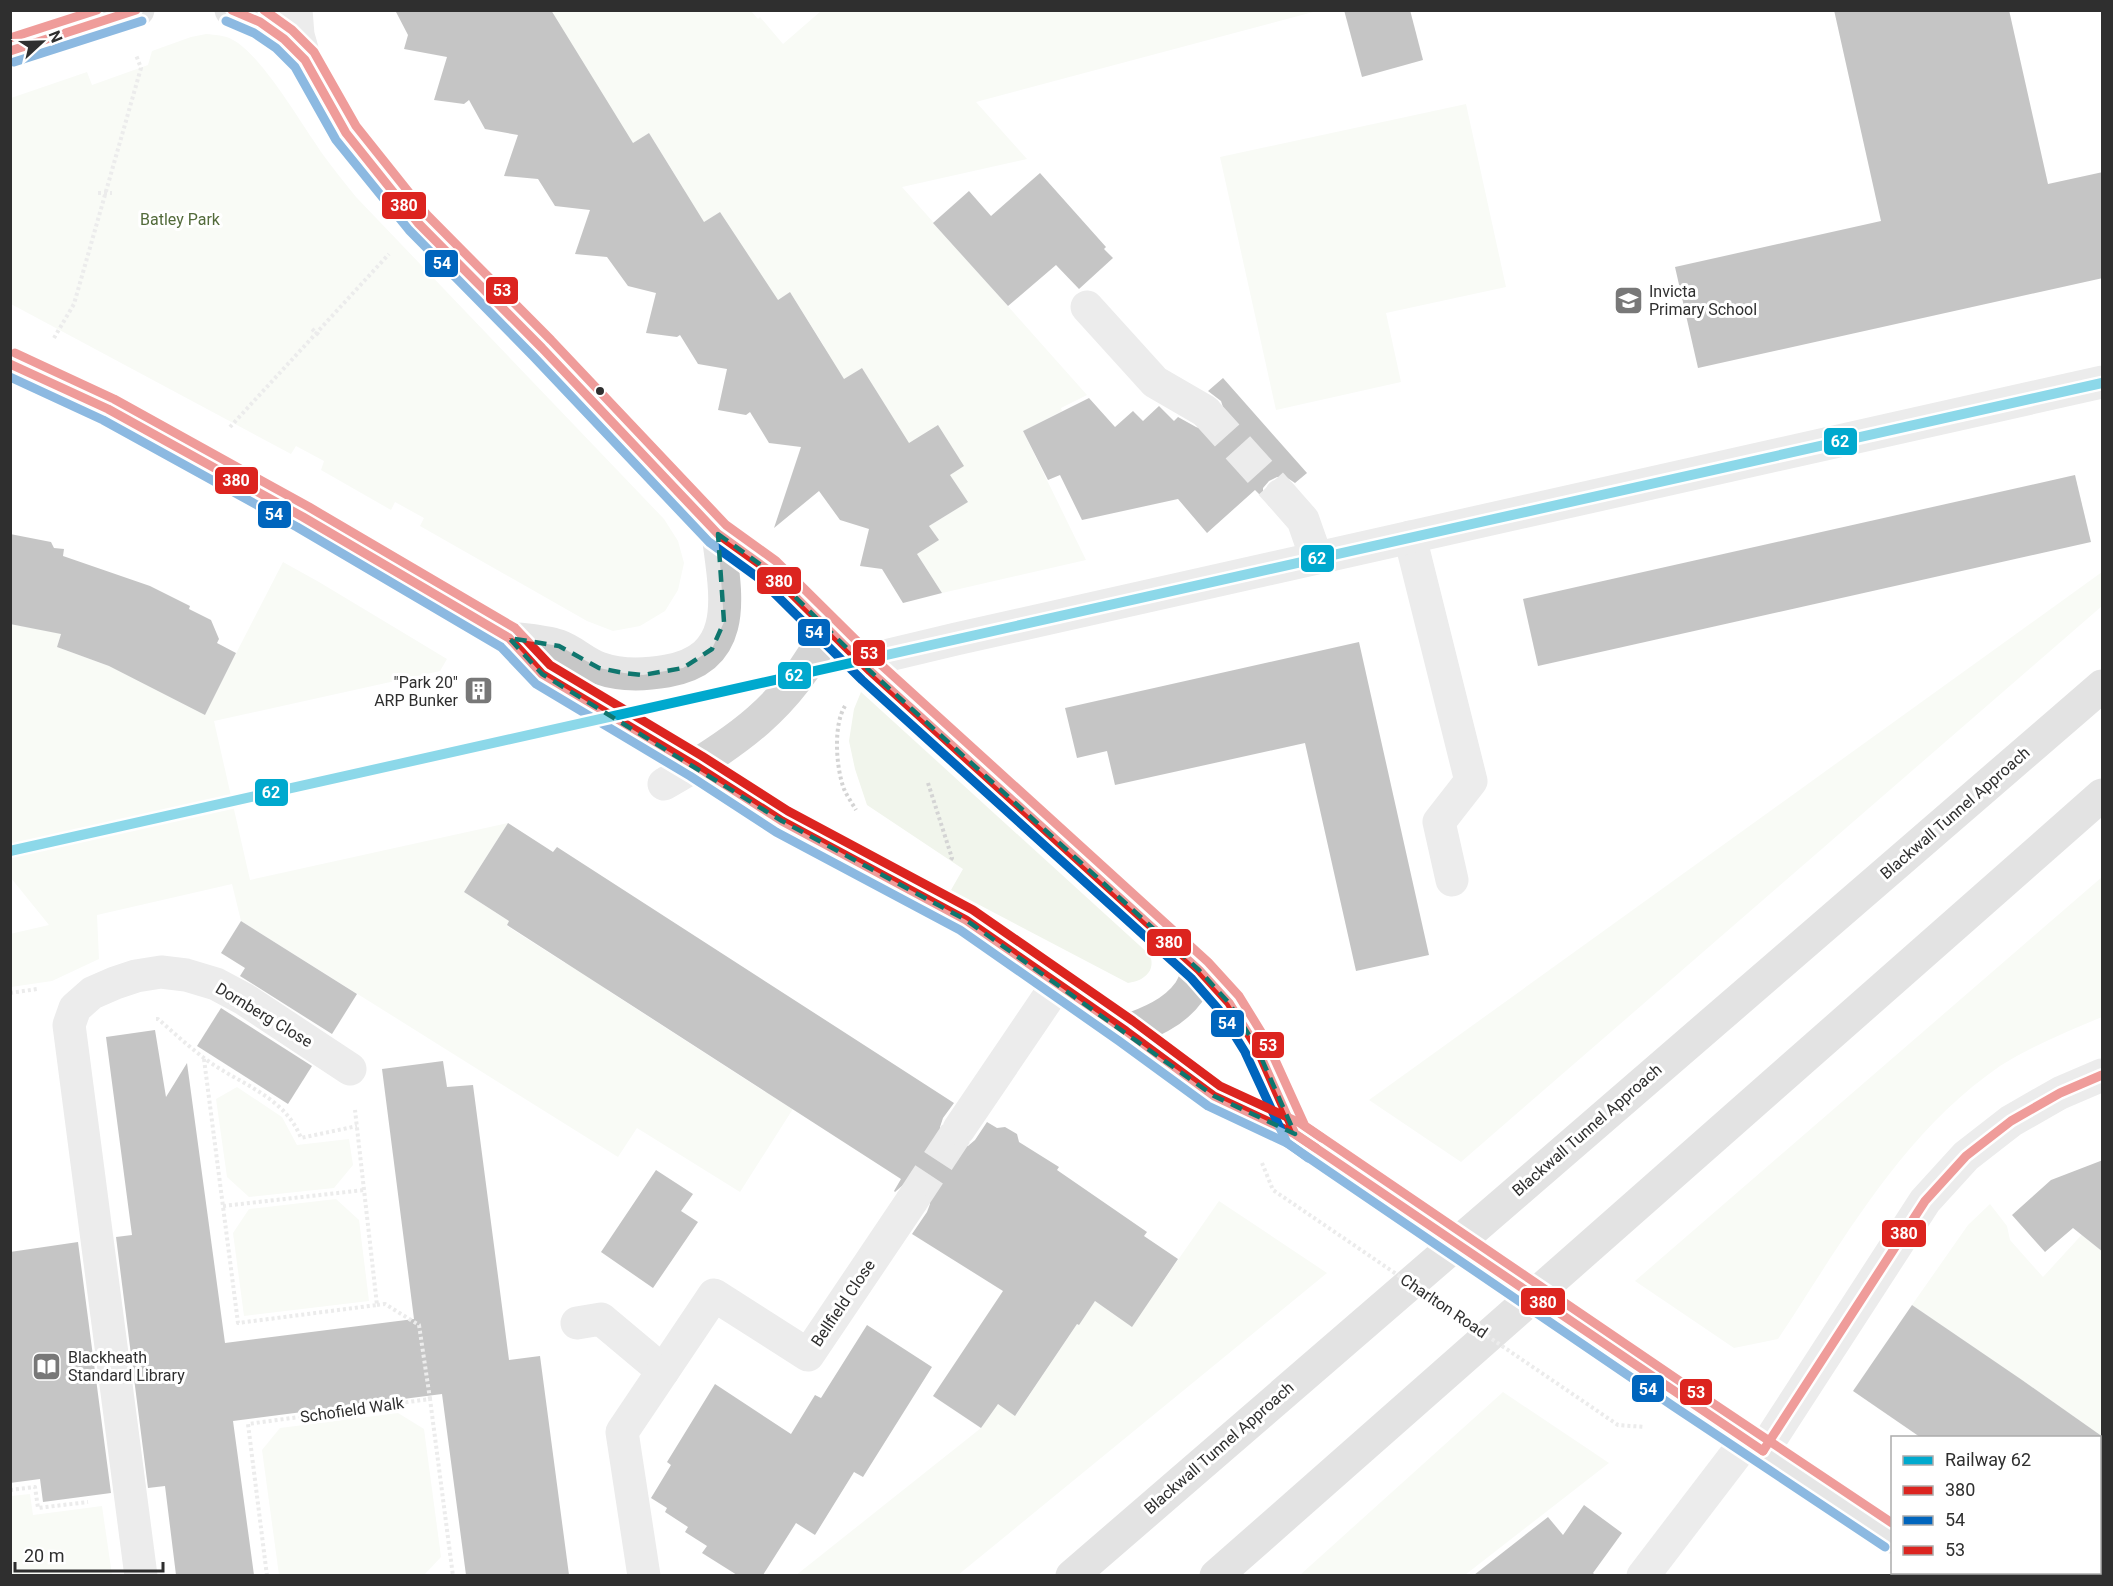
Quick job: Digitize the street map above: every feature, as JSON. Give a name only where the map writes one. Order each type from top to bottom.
[{"type":"highway","name":"Blackwall Tunnel Approach","points":[[1072,1575],[2103,686]]},
{"type":"highway","points":[[1216,1575],[2103,795]]},
{"type":"main road","points":[[10,51],[138,10]]},
{"type":"main road","points":[[231,10],[260,22],[284,39],[305,60],[346,133],[418,223],[550,357],[718,534],[768,570],[827,631],[870,671],[1199,970],[1229,1003],[1256,1046],[1295,1134]]},
{"type":"main road","points":[[10,364],[108,409],[303,517],[509,638],[542,674],[696,766],[782,821],[966,920],[1126,1031],[1214,1096],[1295,1134],[1680,1396],[1891,1536]]},
{"type":"main road","points":[[509,638],[559,646],[599,668],[624,673],[644,675],[683,668],[699,660],[712,649],[720,637],[724,622],[725,586],[718,534]]},
{"type":"main road","points":[[1126,1031],[1152,1022],[1171,1010],[1189,992],[1199,970]]},
{"type":"street","points":[[296,10],[298,35],[305,60]]},
{"type":"street","points":[[1087,307],[1155,382],[1205,411]]},
{"type":"street","points":[[870,671],[889,655],[1316,557],[2103,382]]},
{"type":"street","points":[[1281,495],[1303,520],[1316,557]]},
{"type":"street","points":[[1410,537],[1471,781],[1439,822],[1452,880]]},
{"type":"street","points":[[663,784],[696,766],[743,734],[774,706],[789,690],[814,655],[827,631]]},
{"type":"street","name":"Dornberg Close","points":[[141,1575],[69,1025],[75,1008],[93,993],[136,976],[161,972],[186,975],[216,984],[244,999],[351,1069]]},
{"type":"street","points":[[959,1129],[1058,983]]},
{"type":"street","points":[[1643,1575],[1755,1446],[1925,1201],[1966,1156],[2011,1121],[2060,1093],[2103,1075]]},
{"type":"street","name":"Bellfield Close","points":[[644,1575],[622,1432],[714,1295],[808,1355],[912,1202]]},
{"type":"street","points":[[577,1323],[601,1319],[663,1371]]},
{"type":"path","points":[[54,338],[74,304],[141,68],[134,48]]},
{"type":"path","points":[[98,193],[112,193]]},
{"type":"path","points":[[227,431],[418,223]]},
{"type":"path","points":[[312,329],[321,337]]},
{"type":"path","points":[[860,818],[844,789],[836,742],[842,710],[870,671]]},
{"type":"path","points":[[925,772],[952,858],[947,866]]},
{"type":"path","points":[[357,1126],[301,1138],[296,1125],[280,1106],[204,1059],[238,1323],[385,1304],[419,1325],[453,1575]]},
{"type":"path","points":[[351,1069],[377,1305]]},
{"type":"path","name":"Charlton Road","points":[[1261,1161],[1273,1190],[1618,1425],[1645,1427]]},
{"type":"path","points":[[223,1206],[364,1190]]},
{"type":"path","name":"Schofield Walk","points":[[267,1575],[248,1424],[430,1399]]},
{"type":"path","points":[[10,1490],[35,1486],[38,1508],[131,1496]]},
{"type":"highlighted area","points":[[718,534],[768,570],[870,671],[1199,970],[1229,1003],[1256,1046],[1295,1134],[1214,1096],[966,920],[782,821],[542,674],[509,638],[559,646],[599,668],[624,673],[643,675],[683,668],[712,649],[724,622]]},
{"type":"green space","points":[[528,11],[751,11],[758,19],[760,17],[783,44],[821,11],[1317,11],[976,102],[1027,159],[902,187],[1087,395],[1023,431],[1086,560],[942,593],[917,554],[938,540],[929,526],[967,502],[950,475],[963,466],[938,426],[871,468],[897,425],[862,368],[824,392],[824,346],[790,292],[752,316],[720,212],[682,236],[646,215],[685,191],[649,133],[611,157]]},
{"type":"green space","name":"Batley Park","points":[[206,34],[230,38],[256,60],[356,197],[664,519],[678,541],[684,563],[678,590],[665,611],[640,626],[613,631],[587,621],[420,526],[424,518],[395,502],[391,510],[321,470],[324,461],[296,446],[291,454],[11,304],[11,98],[87,72],[92,85],[148,65],[152,51]]},
{"type":"green space","points":[[1466,104],[1506,287],[1386,313],[1401,382],[1276,410],[1220,157]]},
{"type":"green space","points":[[283,562],[447,659],[440,671],[214,721],[250,880],[508,823],[464,892],[509,921],[507,926],[565,963],[579,943],[607,990],[765,1092],[805,1090],[740,1192],[637,1128],[618,1157],[241,921],[232,884],[97,915],[99,959],[52,981],[11,987],[10,934],[49,925],[11,878],[11,624],[61,633],[57,647],[112,667],[205,714]]},
{"type":"green space","points":[[2102,572],[2102,606],[1461,1162],[1369,1100]]},
{"type":"green space","points":[[861,692],[1150,955],[1151,966],[1147,974],[1139,980],[1128,983],[951,890],[963,869],[867,805],[855,769],[849,741],[854,709]]},
{"type":"green space","points":[[2102,877],[2102,1017],[2037,1045],[2000,1066],[1965,1093],[1933,1124],[1903,1156],[1876,1191],[1778,1339],[1734,1348],[1635,1281]]},
{"type":"green space","points":[[237,1087],[282,1117],[297,1145],[349,1139],[353,1165],[334,1188],[249,1197],[227,1177],[216,1099]]},
{"type":"green space","points":[[336,1199],[359,1220],[369,1301],[244,1316],[233,1233],[249,1209]]},
{"type":"green space","points":[[1219,1201],[1327,1273],[958,1575],[795,1576],[981,1428],[998,1404],[1016,1415],[1095,1301],[1132,1326]]},
{"type":"green space","points":[[1990,1204],[2007,1226],[2010,1240],[2043,1277],[2098,1217],[2102,1220],[2102,1437],[2075,1418],[2061,1436],[2034,1436],[1980,1352],[1912,1305],[1968,1225]]},
{"type":"green space","points":[[1503,1392],[1609,1463],[1465,1575],[1300,1575]]},
{"type":"green space","points":[[398,1413],[424,1429],[441,1557],[424,1575],[279,1575],[262,1450],[280,1428]]},
{"type":"green space","points":[[30,1494],[33,1515],[102,1506],[112,1575],[11,1575],[11,1496]]},
{"type":"building","points":[[395,10],[551,10],[633,143],[649,133],[704,222],[720,212],[778,300],[790,292],[844,379],[862,368],[909,443],[938,425],[964,466],[950,475],[968,502],[929,526],[939,540],[917,554],[942,593],[903,603],[882,569],[860,566],[869,529],[840,520],[819,491],[774,528],[801,447],[769,443],[750,412],[746,415],[718,410],[727,369],[698,364],[680,335],[677,337],[646,333],[656,293],[628,286],[607,257],[575,254],[590,210],[555,206],[538,179],[504,176],[518,135],[485,129],[469,100],[464,104],[434,100],[447,57],[404,49],[408,35]]},
{"type":"building","points":[[1344,10],[1410,10],[1423,60],[1362,77]]},
{"type":"building","points":[[1834,10],[2009,10],[2048,184],[2103,172],[2103,278],[1698,368],[1675,267],[1881,221]]},
{"type":"building","points":[[1040,173],[1106,247],[1104,249],[1113,258],[1079,289],[1056,265],[1008,306],[933,223],[969,191],[991,216]]},
{"type":"building","points":[[1223,378],[1307,473],[1295,483],[1286,477],[1277,477],[1269,481],[1263,488],[1263,498],[1255,490],[1207,533],[1178,499],[1082,520],[1060,475],[1048,480],[1023,431],[1089,398],[1115,427],[1133,411],[1143,421],[1159,406],[1174,421],[1178,417],[1204,430],[1214,427],[1221,420],[1224,410],[1221,401],[1208,391]]},
{"type":"building","points":[[2075,475],[2091,542],[1538,666],[1523,599]]},
{"type":"building","points":[[10,534],[51,542],[54,548],[64,549],[63,556],[150,586],[190,606],[189,609],[211,620],[219,639],[217,643],[236,653],[205,715],[109,666],[57,647],[61,634],[10,624]]},
{"type":"building","points":[[1359,642],[1429,955],[1356,971],[1305,743],[1115,785],[1107,751],[1077,758],[1065,708]]},
{"type":"building","points":[[508,823],[553,852],[557,847],[954,1103],[943,1118],[940,1127],[942,1137],[949,1145],[958,1148],[968,1146],[987,1122],[997,1128],[1005,1127],[1017,1134],[1019,1142],[1059,1167],[1057,1170],[1147,1232],[1144,1236],[1178,1259],[1132,1327],[1095,1301],[1015,1416],[998,1404],[981,1428],[933,1396],[1003,1291],[912,1234],[930,1204],[928,1194],[922,1187],[912,1183],[903,1185],[895,1192],[901,1179],[507,925],[509,921],[464,892]]},
{"type":"building","points":[[241,921],[357,994],[332,1034],[240,976],[245,968],[221,953]]},
{"type":"building","points":[[221,1008],[312,1066],[288,1104],[197,1046]]},
{"type":"building","points":[[155,1030],[166,1097],[187,1063],[225,1343],[414,1319],[382,1069],[443,1061],[447,1087],[473,1085],[509,1360],[540,1356],[569,1575],[466,1575],[442,1394],[233,1421],[254,1575],[176,1575],[165,1486],[148,1488],[116,1237],[132,1235],[106,1037]]},
{"type":"building","points":[[2103,1160],[2103,1252],[2073,1228],[2045,1252],[2012,1215],[2051,1180]]},
{"type":"building","points":[[656,1170],[693,1194],[681,1211],[698,1222],[653,1288],[601,1252]]},
{"type":"building","name":"Blackheath Standard Library","points":[[78,1242],[111,1493],[43,1502],[40,1479],[10,1483],[10,1252]]},
{"type":"building","points":[[1912,1305],[2103,1437],[1919,1436],[1853,1391]]},
{"type":"building","points":[[867,1325],[932,1367],[863,1477],[854,1472],[815,1535],[796,1523],[763,1575],[737,1575],[702,1553],[707,1546],[685,1532],[688,1527],[665,1512],[667,1508],[651,1498],[671,1465],[667,1462],[715,1384],[791,1434],[815,1395],[821,1398]]},
{"type":"building","points":[[1584,1505],[1622,1533],[1593,1573],[1595,1575],[1474,1575],[1548,1517],[1563,1535]]},
{"type":"tunnel","points":[[1205,411],[1281,495]]},
{"type":"tunnel","points":[[911,1202],[959,1129]]},
{"type":"rail line","name":"62","points":[[10,851],[2102,383]]},
{"type":"transit line","name":"53","points":[[10,38],[97,10]]},
{"type":"transit line","name":"380","points":[[10,51],[136,10]]},
{"type":"transit line","name":"380","points":[[232,10],[260,22],[284,39],[305,60],[346,133],[418,223],[542,348],[718,534],[768,570],[870,671],[1199,970],[1229,1003],[1256,1046],[1295,1134],[1763,1451]]},
{"type":"transit line","name":"53","points":[[264,10],[292,30],[314,52],[356,126],[427,215],[551,340],[726,525],[776,561],[878,662],[1208,962],[1239,996],[1266,1040],[1305,1126],[1891,1522]]},
{"type":"transit line","name":"54","points":[[14,62],[142,21]]},
{"type":"transit line","name":"54","points":[[226,21],[254,33],[276,48],[295,67],[336,140],[409,230],[533,356],[709,542],[760,579],[862,680],[1191,978],[1219,1010],[1245,1052],[1287,1143],[1673,1406],[1885,1547]]},
{"type":"transit line","name":"53","points":[[15,353],[114,399],[309,507],[515,628],[550,665],[702,756],[788,811],[973,910],[1133,1021],[1220,1086],[1300,1123],[1322,1138]]},
{"type":"transit line","name":"380","points":[[10,364],[108,409],[303,517],[509,638],[542,674],[696,766],[782,821],[966,920],[1126,1031],[1214,1096],[1295,1134],[1316,1148]]},
{"type":"transit line","name":"54","points":[[10,377],[103,420],[297,527],[501,647],[536,684],[690,776],[776,832],[960,930],[1208,1106],[1289,1144],[1308,1158]]},
{"type":"transit line","name":"380","points":[[1763,1451],[1925,1201],[1966,1156],[2011,1121],[2060,1093],[2102,1075]]},
{"type":"place","name":"Invicta Primary School","points":[[1628,300]]},
{"type":"place","name":"\"Park 20\" ARP Bunker","points":[[479,691]]},
{"type":"place","name":"Blackheath Standard Library","points":[[47,1366]]}]
